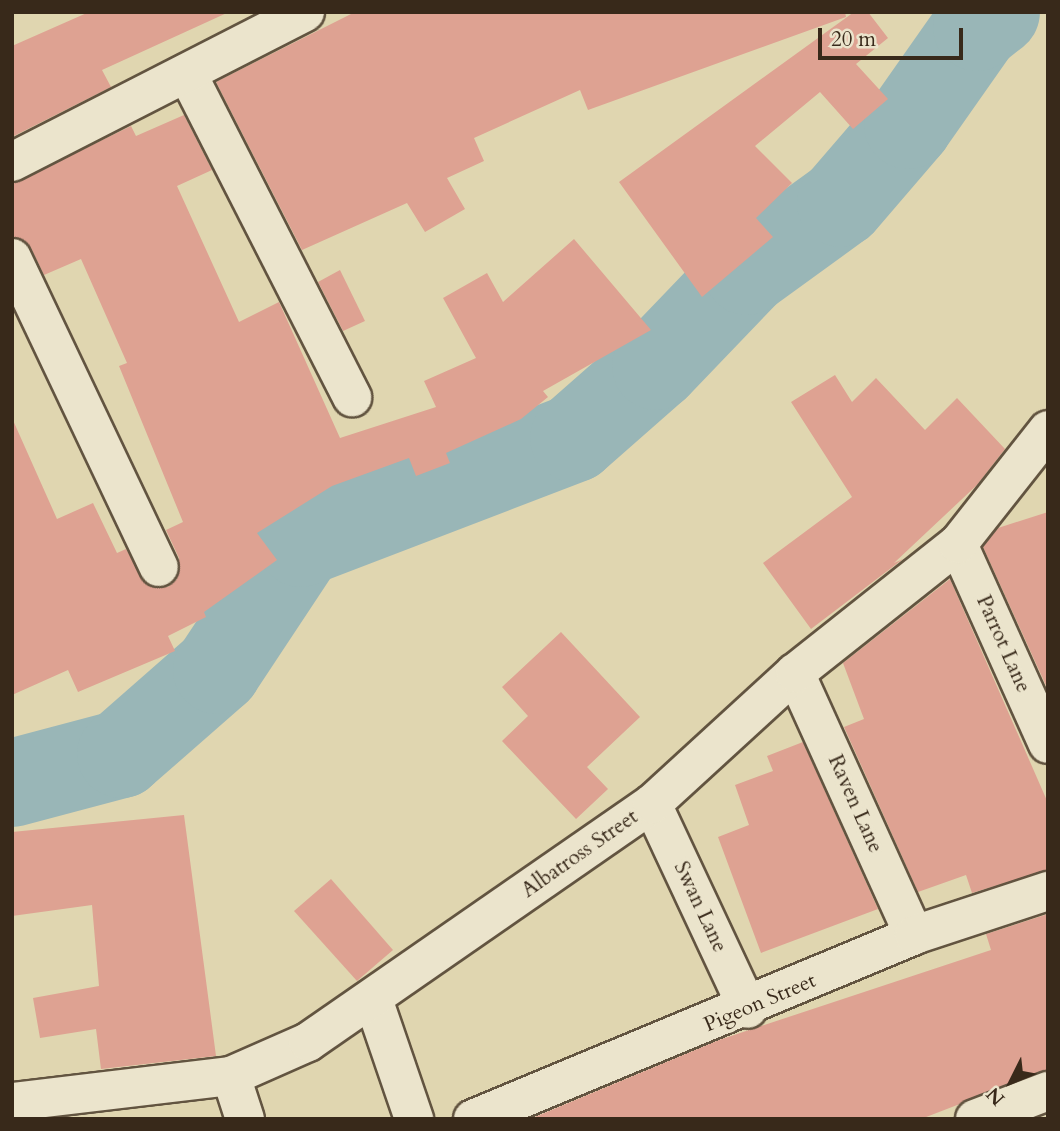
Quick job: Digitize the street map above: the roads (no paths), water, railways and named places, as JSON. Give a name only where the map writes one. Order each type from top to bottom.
[{"type":"street","points":[[12,162],[305,12]]},
{"type":"street","points":[[187,73],[352,397]]},
{"type":"street","points":[[12,258],[159,567]]},
{"type":"street","name":"Albatross Street","points":[[12,1102],[231,1076],[308,1042],[652,804],[795,673],[958,544],[1048,430]]},
{"type":"street","name":"Parrot Lane","points":[[958,544],[1048,744]]},
{"type":"street","name":"Raven Lane","points":[[795,673],[914,935]]},
{"type":"street","name":"Swan Lane","points":[[652,804],[748,1009]]},
{"type":"street","name":"Pigeon Street","points":[[473,1119],[748,1009],[914,935],[1048,891]]},
{"type":"street","points":[[373,999],[414,1119]]},
{"type":"street","points":[[231,1076],[245,1119]]},
{"type":"street","points":[[975,1119],[1048,1091]]},
{"type":"waterway","points":[[12,783],[121,754],[217,670],[301,543],[574,438],[656,366],[747,271],[841,203],[908,125],[977,27],[996,12]]}]
